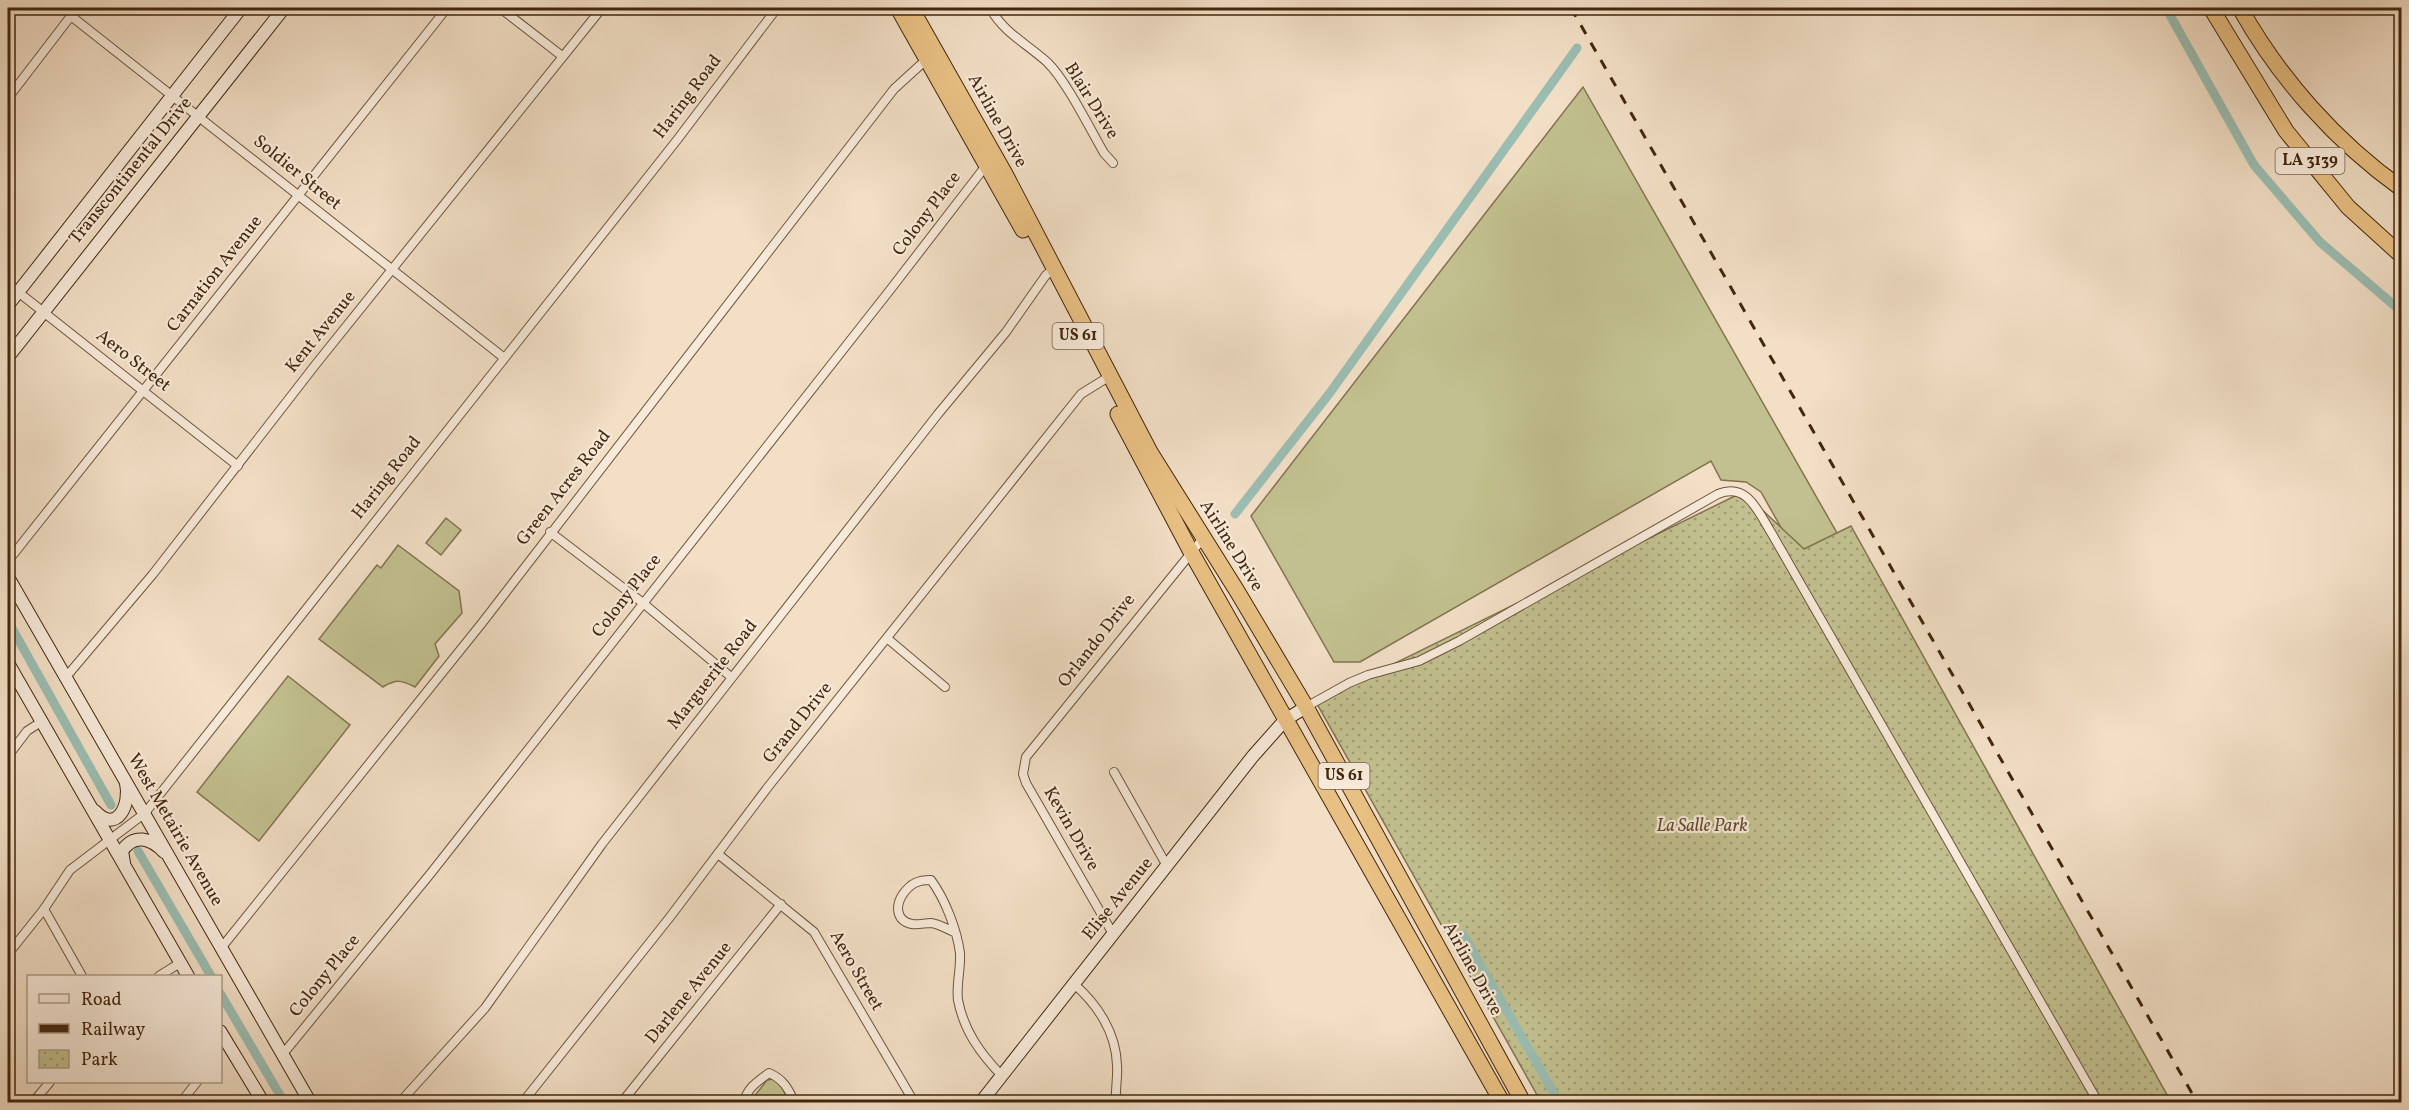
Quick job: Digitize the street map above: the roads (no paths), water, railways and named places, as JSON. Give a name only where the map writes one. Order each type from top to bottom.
[{"type":"highway","name":"Airline Drive","points":[[898,8],[932,56],[991,160],[1106,379],[1306,707],[1523,1102]]},
{"type":"highway","name":"Airline Drive","points":[[911,8],[932,56]]},
{"type":"highway","name":"LA 3139","points":[[2211,8],[2286,131],[2348,207],[2402,256]]},
{"type":"highway","name":"LA 3139","points":[[2240,8],[2299,95],[2359,155],[2402,189]]},
{"type":"highway","name":"Airline Drive","points":[[1106,379],[1146,471],[1502,1102]]},
{"type":"highway","points":[[1408,935],[1426,927]]},
{"type":"street","points":[[8,98],[77,8]]},
{"type":"street","name":"Transcontinental Drive","points":[[8,305],[13,288],[241,8]]},
{"type":"street","name":"Transcontinental Drive","points":[[8,357],[284,8]]},
{"type":"street","name":"Carnation Avenue","points":[[8,561],[447,8]]},
{"type":"street","points":[[500,8],[562,56]]},
{"type":"street","name":"Kent Avenue","points":[[66,678],[153,574],[602,8]]},
{"type":"street","name":"Haring Road","points":[[8,954],[44,909],[70,870],[145,813],[503,357],[677,140],[777,8]]},
{"type":"street","name":"Blair Drive","points":[[990,8],[1009,33],[1047,62],[1057,74],[1104,153],[1113,163]]},
{"type":"street","name":"Soldier Street","points":[[71,16],[503,357]]},
{"type":"street","name":"Green Acres Road","points":[[222,947],[482,623],[550,532],[894,90],[932,56]]},
{"type":"street","name":"Colony Place","points":[[283,1054],[431,873],[991,160]]},
{"type":"street","name":"Marguerite Road","points":[[400,1102],[485,1008],[602,844],[731,677],[1006,332],[1050,272]]},
{"type":"street","name":"Aero Street","points":[[13,288],[238,466]]},
{"type":"street","name":"Grand Drive","points":[[523,1102],[768,787],[1081,394],[1106,379]]},
{"type":"street","points":[[1306,707],[1368,675],[1419,661],[1459,641],[1718,495],[1728,490],[1743,492],[1752,501],[1772,534],[2098,1102]]},
{"type":"street","points":[[550,532],[643,603],[731,677]]},
{"type":"street","name":"Orlando Drive","points":[[1023,770],[1026,757],[1191,550],[1204,537]]},
{"type":"street","name":"West Metairie Avenue","points":[[8,577],[310,1102]]},
{"type":"street","points":[[888,639],[945,687]]},
{"type":"street","points":[[8,663],[187,975]]},
{"type":"street","name":"Elise Avenue","points":[[981,1102],[1253,756],[1285,720],[1306,707]]},
{"type":"street","points":[[8,756],[27,732],[41,722]]},
{"type":"street","name":"Kevin Drive","points":[[1023,770],[1026,783],[1113,934]]},
{"type":"street","points":[[1114,772],[1167,866]]},
{"type":"street","points":[[91,806],[102,818],[112,820],[122,815],[127,804],[127,787],[124,778]]},
{"type":"street","points":[[124,864],[122,851],[134,839],[143,839],[158,846],[173,862]]},
{"type":"street","name":"Aero Street","points":[[718,854],[814,932],[914,1102]]},
{"type":"street","points":[[954,932],[932,923],[910,924],[902,919],[898,913],[898,903],[912,884],[920,880],[931,880],[941,893],[954,932],[960,953],[958,998],[965,1026],[975,1045],[1002,1076]]},
{"type":"street","name":"Darlene Avenue","points":[[622,1102],[781,904]]},
{"type":"street","points":[[44,909],[81,975]]},
{"type":"street","points":[[161,975],[180,963]]},
{"type":"street","points":[[1074,984],[1087,995],[1105,1021],[1113,1042],[1118,1064],[1116,1102]]},
{"type":"street","points":[[224,1047],[263,1102]]},
{"type":"street","points":[[744,1102],[746,1093],[769,1072],[779,1077],[790,1090],[794,1102]]},
{"type":"street","points":[[33,1102],[49,1083]]},
{"type":"street","points":[[180,1102],[196,1083]]},
{"type":"waterway","points":[[2166,8],[2254,165],[2320,242],[2402,312]]},
{"type":"waterway","points":[[1235,514],[1329,394],[1577,48]]},
{"type":"waterway","points":[[8,621],[111,805]]},
{"type":"waterway","points":[[138,851],[210,975]]},
{"type":"waterway","points":[[1463,934],[1559,1102]]},
{"type":"waterway","points":[[222,996],[284,1102]]},
{"type":"railway","points":[[1571,8],[2197,1102]]},
{"type":"park label","name":"La Salle Park","points":[[1702,826]]}]
